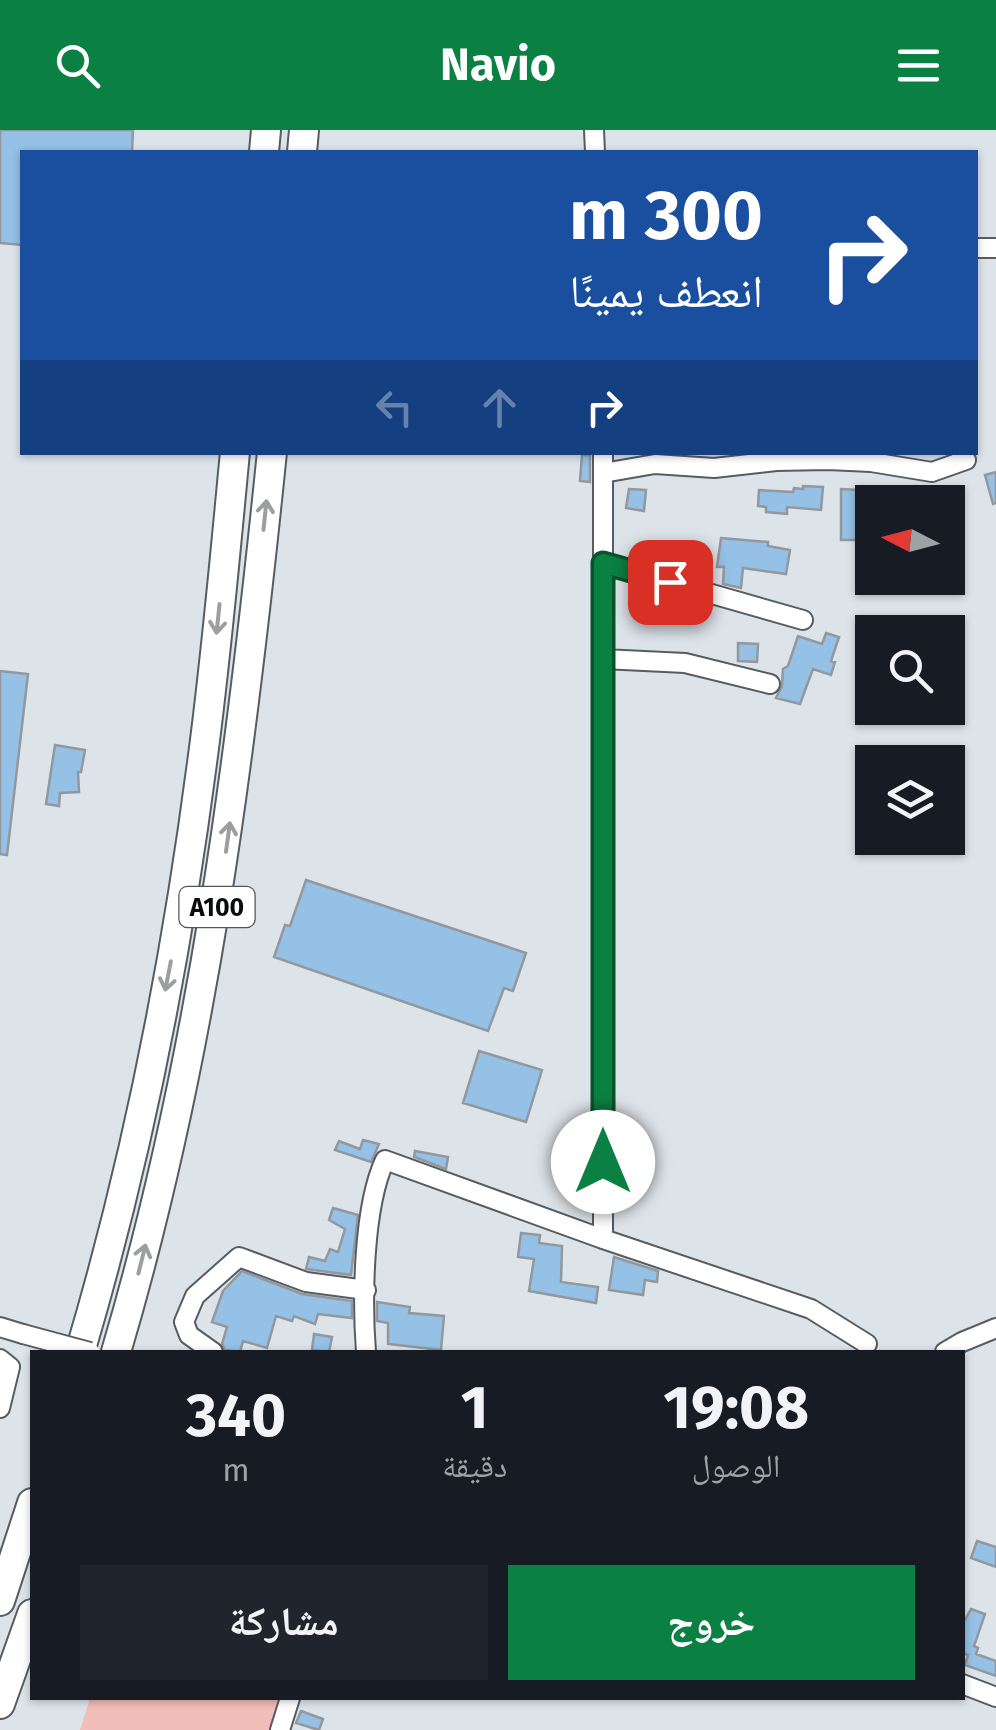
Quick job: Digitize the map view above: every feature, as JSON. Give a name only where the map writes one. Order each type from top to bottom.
[{"type":"highway","name":"A100","points":[[81,1350],[137,1135],[180,913],[211,691],[235,455]]},
{"type":"highway","name":"A100","points":[[117,1350],[167,1161],[203,990],[234,796],[272,455]]},
{"type":"highway","points":[[0,1600],[30,1509]]},
{"type":"highway","points":[[0,1704],[30,1620]]},
{"type":"street","points":[[603,455],[603,1239]]},
{"type":"street","points":[[603,472],[655,464],[714,468],[776,460],[871,462],[932,472],[966,460]]},
{"type":"street","points":[[603,563],[803,620]]},
{"type":"street","points":[[603,659],[685,664],[770,684]]},
{"type":"street","points":[[366,1350],[368,1218],[375,1180],[385,1160],[811,1309],[866,1350]]},
{"type":"street","points":[[210,1350],[190,1335],[184,1322],[196,1296],[239,1257],[306,1282],[366,1290]]},
{"type":"street","points":[[0,1328],[83,1350]]},
{"type":"street","points":[[948,1350],[996,1328]]},
{"type":"street","points":[[0,1359],[10,1367],[0,1408]]},
{"type":"street","points":[[965,1685],[996,1696]]},
{"type":"street","points":[[280,1730],[289,1700]]},
{"type":"shaded area","points":[[89,1700],[282,1700],[273,1730],[80,1730]]},
{"type":"building","points":[[0,130],[133,130],[132,150],[20,150],[20,245],[0,243]]},
{"type":"building","points":[[582,455],[590,455],[590,482],[580,481]]},
{"type":"building","points":[[996,472],[996,503],[993,504],[985,475]]},
{"type":"building","points":[[803,486],[823,487],[821,510],[787,507],[787,514],[766,512],[766,507],[758,506],[759,490],[793,492]]},
{"type":"building","points":[[629,489],[646,490],[644,511],[626,508]]},
{"type":"building","points":[[841,489],[855,490],[855,540],[841,540]]},
{"type":"building","points":[[721,538],[768,542],[768,546],[790,550],[786,574],[743,568],[741,588],[723,584],[724,567],[717,567]]},
{"type":"building","points":[[826,633],[839,637],[831,675],[813,669],[800,704],[776,698],[782,686],[783,669],[788,666],[798,636],[822,644]]},
{"type":"building","points":[[738,643],[758,644],[757,662],[738,661]]},
{"type":"building","points":[[0,671],[28,674],[7,855],[0,854]]},
{"type":"building","points":[[55,745],[85,750],[78,772],[79,792],[60,793],[59,806],[46,804]]},
{"type":"building","points":[[306,880],[526,953],[513,991],[504,988],[488,1031],[274,957]]},
{"type":"building","points":[[479,1051],[542,1070],[526,1122],[463,1103]]},
{"type":"building","points":[[363,1140],[379,1144],[371,1162],[335,1150],[339,1141],[360,1149]]},
{"type":"building","points":[[415,1151],[448,1157],[446,1169],[414,1157]]},
{"type":"building","points":[[333,1208],[358,1215],[351,1275],[306,1269],[309,1257],[325,1261],[330,1249],[338,1252],[345,1229],[329,1220]]},
{"type":"building","points":[[521,1233],[540,1235],[539,1243],[562,1246],[561,1282],[598,1287],[596,1303],[529,1291],[534,1259],[518,1257]]},
{"type":"building","points":[[614,1257],[658,1271],[657,1282],[645,1280],[643,1295],[609,1290]]},
{"type":"building","points":[[242,1271],[302,1294],[352,1301],[352,1318],[318,1314],[315,1324],[294,1316],[292,1321],[276,1316],[267,1348],[243,1341],[241,1350],[225,1350],[222,1344],[227,1327],[212,1322],[223,1291]]},
{"type":"building","points":[[377,1302],[410,1307],[409,1313],[444,1316],[441,1350],[388,1344],[388,1323],[377,1321]]},
{"type":"building","points":[[314,1334],[332,1337],[329,1350],[312,1350]]},
{"type":"building","points":[[977,1541],[996,1547],[996,1567],[971,1558]]},
{"type":"building","points":[[971,1609],[985,1614],[974,1646],[978,1648],[976,1654],[996,1661],[996,1676],[965,1665],[965,1620]]},
{"type":"building","points":[[301,1711],[323,1719],[319,1730],[296,1723]]},
{"type":"route","points":[[603,1162],[603,563],[670,582]]}]
